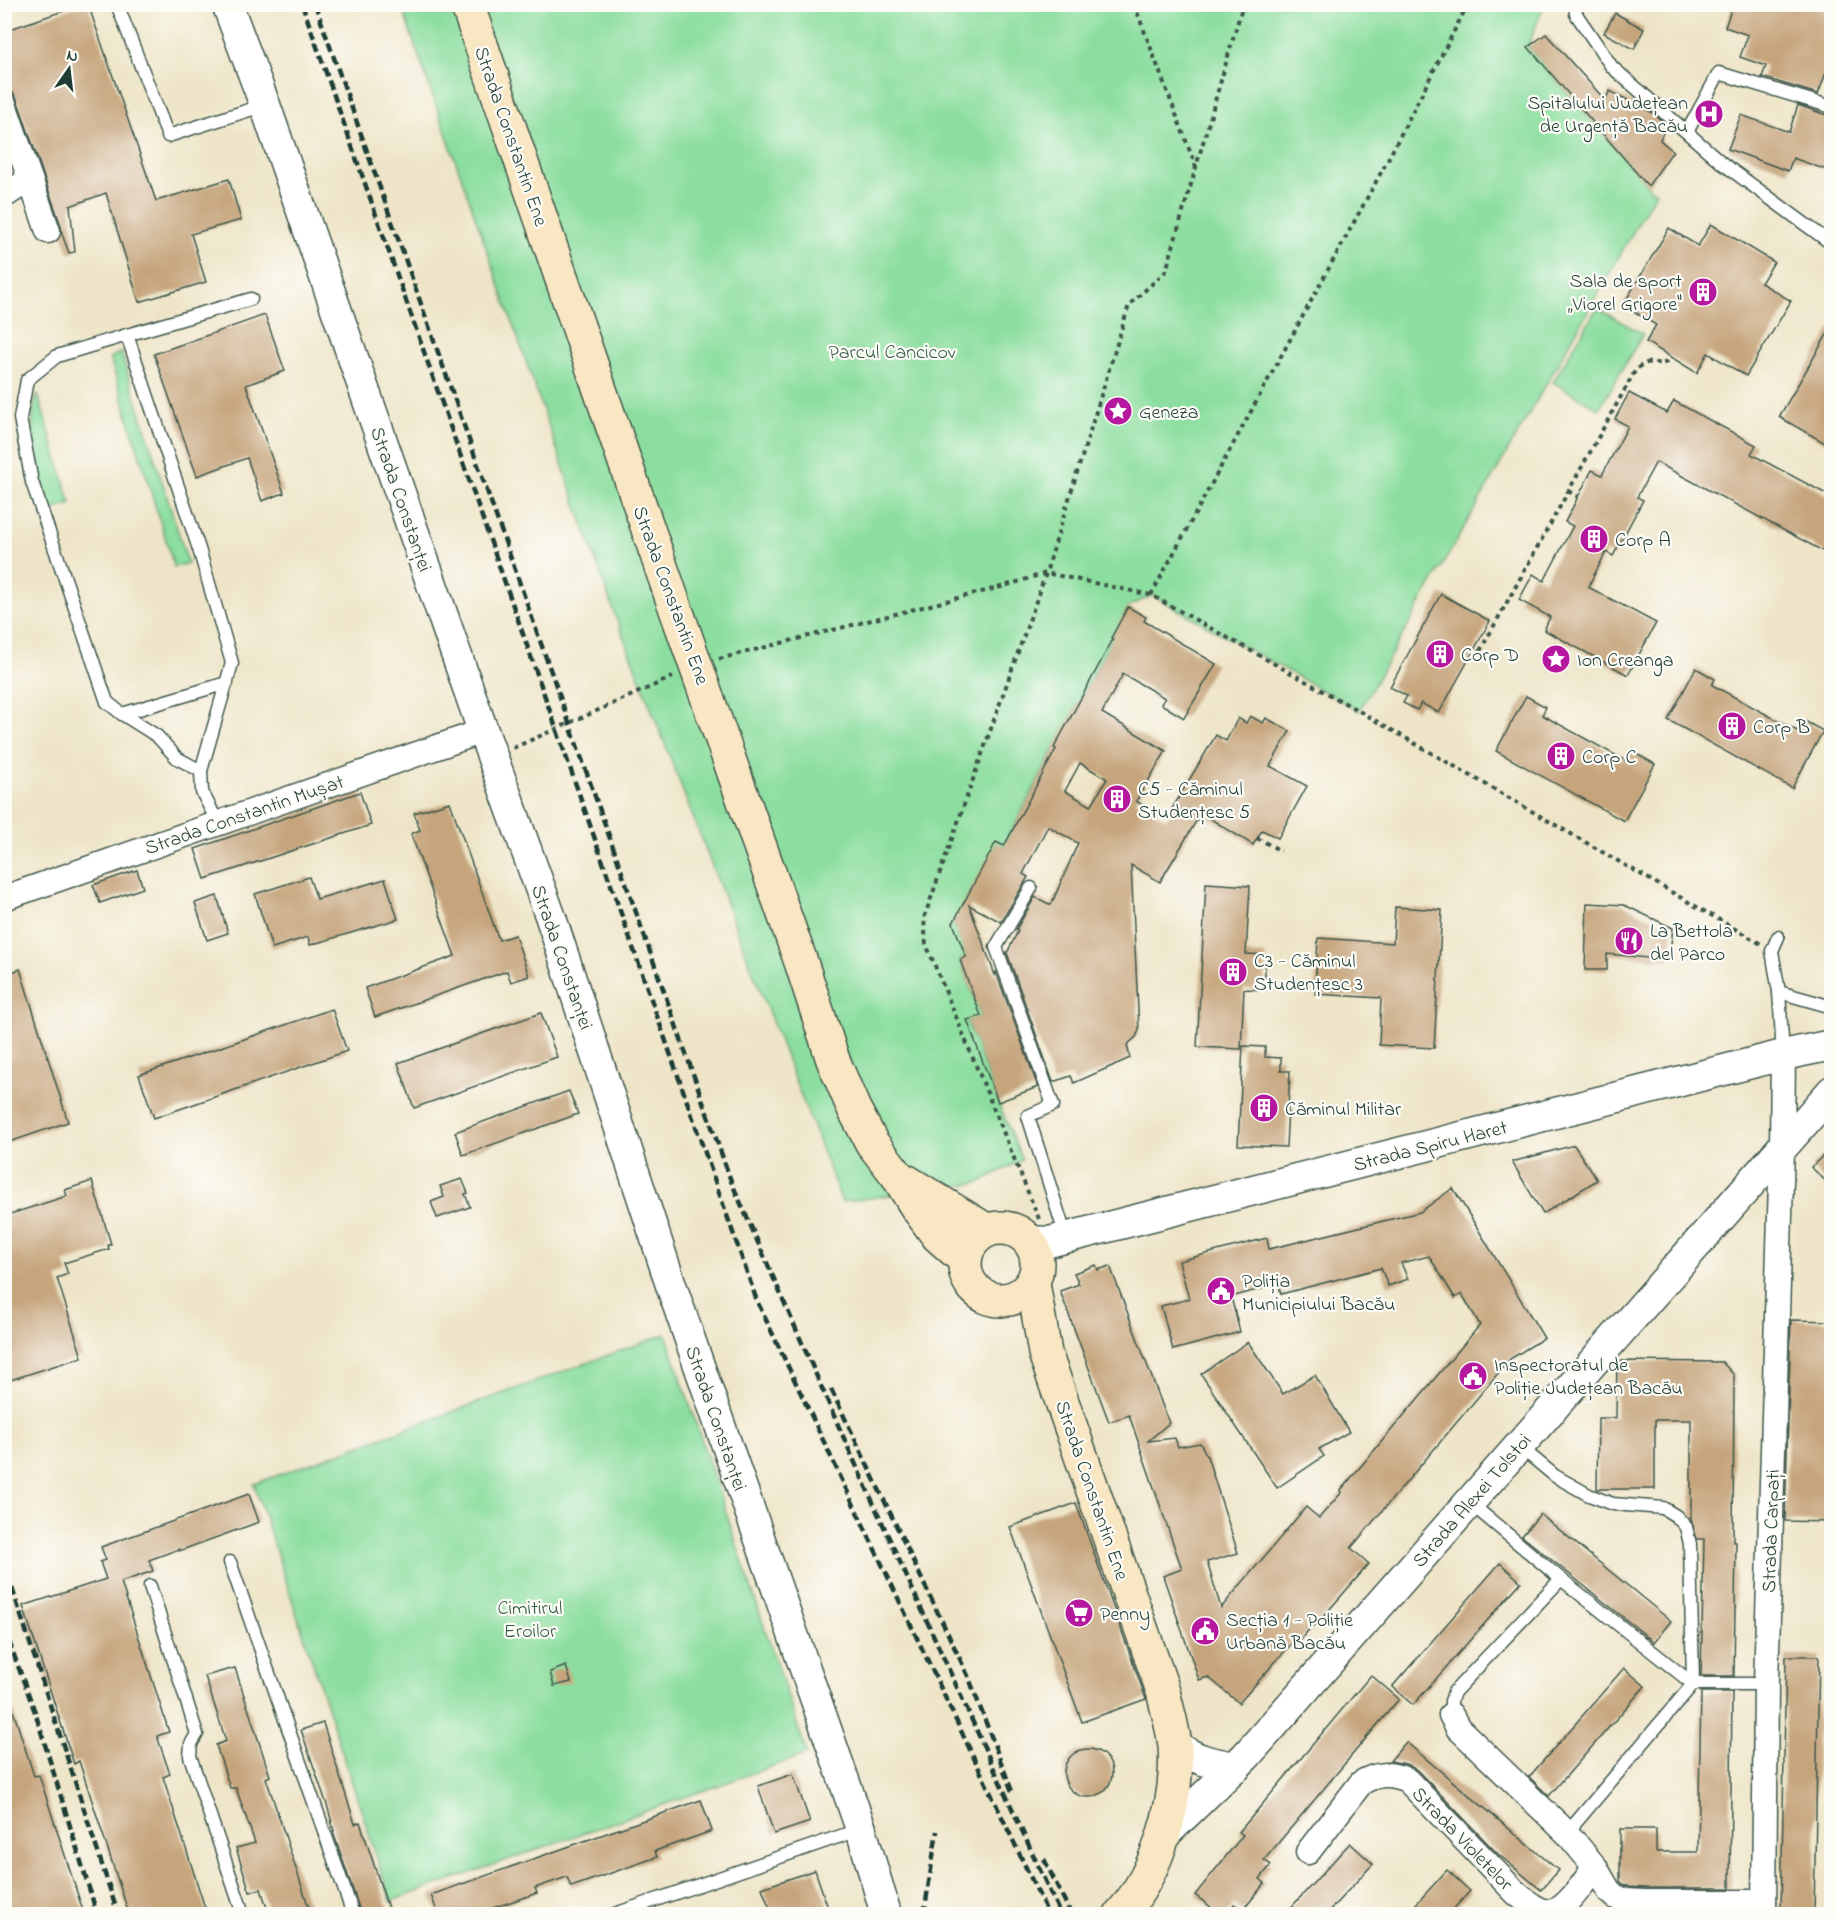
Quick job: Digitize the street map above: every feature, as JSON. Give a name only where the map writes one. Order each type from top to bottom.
[{"type":"main road","name":"Strada Constantin Ene","points":[[467,4],[833,1059],[854,1109],[872,1143],[939,1236],[964,1259]]},
{"type":"main road","name":"Strada Constantin Ene","points":[[897,1175],[986,1230]]},
{"type":"main road","points":[[1010,1229],[1048,1240],[1036,1254],[1037,1269],[1033,1283],[1022,1294],[1009,1300],[993,1300],[979,1294],[968,1282],[964,1271],[964,1259],[968,1247],[986,1230],[1010,1229]]},
{"type":"main road","name":"Strada Constantin Ene","points":[[1033,1283],[1045,1353],[1163,1691],[1175,1745],[1172,1801],[1162,1836]]},
{"type":"main road","name":"Strada Constantin Ene","points":[[993,1300],[1045,1353]]},
{"type":"main road","name":"Strada Alexei Tolstoi","points":[[1125,1913],[1149,1873],[1162,1836]]},
{"type":"street","name":"Strada Constanței","points":[[227,4],[265,105],[487,743],[551,918],[672,1288],[861,1829],[886,1914]]},
{"type":"street","points":[[4,104],[48,231]]},
{"type":"street","points":[[4,196],[30,179]]},
{"type":"street","name":"Strada Constantin Mușat","points":[[4,898],[218,823],[487,743]]},
{"type":"street","name":"Strada Spiru Haret","points":[[1048,1240],[1783,1055],[1832,1045]]},
{"type":"street","name":"Strada Carpați","points":[[1764,1908],[1766,1684],[1783,1055]]},
{"type":"street","name":"Strada Alexei Tolstoi","points":[[1162,1836],[1236,1767],[1832,1092]]},
{"type":"street","points":[[1451,1714],[1458,1728],[1567,1833],[1595,1867],[1609,1891],[1616,1897],[1627,1901],[1683,1908],[1764,1908]]},
{"type":"street","points":[[1175,1745],[1190,1756],[1236,1767]]},
{"type":"street","name":"Strada Violetelor","points":[[1308,1852],[1361,1783],[1370,1777],[1383,1774],[1395,1775],[1407,1780],[1516,1893],[1533,1906],[1546,1912],[1555,1911],[1568,1903],[1595,1867]]},
{"type":"lane","points":[[117,4],[168,136],[265,105]]},
{"type":"lane","points":[[1575,4],[1576,14],[1612,67],[1722,163],[1832,244]]},
{"type":"lane","points":[[1687,132],[1719,73],[1832,107]]},
{"type":"lane","points":[[201,771],[177,758],[157,736],[107,702],[32,482],[20,418],[27,380],[57,356],[251,299]]},
{"type":"lane","points":[[128,335],[200,549],[232,663],[201,771],[202,792],[218,823]]},
{"type":"lane","points":[[122,714],[226,683]]},
{"type":"lane","points":[[1031,888],[996,947],[1053,1105],[1028,1116],[1048,1240]]},
{"type":"lane","points":[[1778,937],[1772,951],[1779,992],[1783,1055]]},
{"type":"lane","points":[[1779,992],[1832,1007]]},
{"type":"lane","points":[[1519,1446],[1555,1476],[1588,1496],[1613,1504],[1663,1508],[1676,1516],[1686,1527],[1690,1544],[1693,1684],[1567,1833]]},
{"type":"lane","points":[[1469,1503],[1561,1580],[1693,1684],[1766,1684]]},
{"type":"lane","points":[[230,1562],[353,1914]]},
{"type":"lane","points":[[1451,1714],[1450,1701],[1454,1692],[1561,1580]]},
{"type":"lane","points":[[150,1586],[197,1734],[190,1744],[190,1756],[243,1914]]},
{"type":"lane","points":[[615,1914],[861,1829]]},
{"type":"path","points":[[1134,4],[1196,168]]},
{"type":"path","points":[[1048,1240],[926,944],[924,918],[1046,573],[1129,305],[1166,271],[1243,4]]},
{"type":"path","points":[[1151,595],[1384,167],[1468,4]]},
{"type":"path","points":[[1480,651],[1635,370],[1643,363],[1663,364],[1671,357]]},
{"type":"path","points":[[1568,491],[1578,497]]},
{"type":"path","points":[[487,743],[505,752],[697,666],[1001,587],[1046,573],[1151,595],[1359,711],[1772,951]]},
{"type":"path","points":[[1257,838],[1281,851]]},
{"type":"green space","name":"Parcul Cancicov","points":[[401,5],[1544,5],[1528,47],[1656,192],[1359,711],[1152,595],[1128,607],[1004,846],[964,903],[972,914],[953,921],[966,957],[960,960],[981,1016],[967,1021],[1022,1160],[978,1183],[842,1202],[615,615]]},
{"type":"green space","points":[[1597,308],[1643,334],[1599,409],[1553,382]]},
{"type":"green space","points":[[121,352],[188,563],[174,567],[110,358]]},
{"type":"green space","points":[[38,395],[71,504],[50,511],[34,435],[34,405]]},
{"type":"green space","name":"Cimitirul Eroilor","points":[[666,1334],[807,1754],[391,1901],[254,1484]]},
{"type":"building","points":[[88,4],[156,201],[229,179],[241,220],[191,234],[206,282],[139,302],[106,193],[70,206],[75,252],[69,253],[17,99],[13,93],[4,90],[4,31]]},
{"type":"building","points":[[1733,4],[1832,4],[1832,57],[1818,94],[1762,77],[1766,66],[1740,57],[1748,35],[1725,27]]},
{"type":"building","points":[[1615,13],[1644,29],[1634,49],[1604,33]]},
{"type":"building","points":[[1546,34],[1605,100],[1610,91],[1653,113],[1666,125],[1660,140],[1673,151],[1648,186],[1528,47]]},
{"type":"building","points":[[1798,105],[1832,117],[1832,172],[1793,158],[1788,171],[1728,149],[1741,115],[1789,132]]},
{"type":"building","name":"Sala de sport „Viorel Grigore\"","points":[[1711,224],[1774,262],[1761,283],[1791,301],[1746,376],[1708,353],[1697,373],[1646,342],[1656,325],[1623,305],[1669,228],[1698,246]]},
{"type":"building","points":[[265,315],[285,371],[246,385],[284,493],[262,501],[247,458],[197,476],[154,354]]},
{"type":"building","points":[[1832,326],[1832,447],[1779,417]]},
{"type":"building","name":"Corp A","points":[[1629,393],[1667,413],[1674,401],[1756,445],[1751,454],[1832,497],[1832,556],[1656,462],[1637,497],[1643,500],[1613,556],[1606,552],[1588,587],[1656,623],[1628,675],[1544,630],[1550,617],[1519,600],[1533,574],[1544,581],[1573,526],[1565,522],[1592,470],[1602,475],[1628,426],[1615,419]]},
{"type":"building","name":"Corp D","points":[[1441,594],[1490,621],[1439,713],[1421,703],[1417,710],[1403,703],[1407,696],[1390,687]]},
{"type":"building","points":[[1128,607],[1146,617],[1144,621],[1216,664],[1184,718],[1161,704],[1165,698],[1123,674],[1102,713],[1166,751],[1136,801],[1166,819],[1216,735],[1226,741],[1238,718],[1246,723],[1250,716],[1263,723],[1266,718],[1290,731],[1270,766],[1307,786],[1278,838],[1262,830],[1253,845],[1201,813],[1160,882],[1131,865],[1139,1030],[1136,1037],[1127,1045],[1130,1058],[1074,1083],[1071,1076],[1053,1082],[1007,953],[1018,931],[1016,930],[1035,897],[1051,905],[1078,843],[1048,826],[1023,874],[1028,877],[1001,922],[969,905],[1038,1087],[998,1102],[967,1020],[981,1016],[960,960],[966,957],[953,923],[996,842],[1004,846],[1113,639],[1111,638]],"holes":[[[1080,763],[1107,779],[1091,806],[1065,791]]]},
{"type":"building","name":"Corp B","points":[[1696,668],[1715,679],[1712,685],[1797,731],[1803,720],[1823,731],[1792,788],[1668,720]]},
{"type":"building","name":"Corp C","points":[[1526,696],[1546,707],[1542,715],[1626,761],[1631,751],[1655,764],[1624,821],[1496,751]]},
{"type":"building","points":[[360,792],[371,825],[205,879],[195,849]]},
{"type":"building","points":[[450,802],[499,940],[515,935],[529,976],[511,982],[507,971],[375,1017],[365,988],[455,956],[411,834],[420,830],[414,813]]},
{"type":"building","points":[[137,870],[143,888],[100,903],[93,885]]},
{"type":"building","points":[[309,877],[317,899],[385,879],[398,919],[310,945],[308,937],[272,948],[255,894]]},
{"type":"building","name":"C3 - Căminul Studențesc 3","points":[[1206,883],[1250,886],[1246,954],[1266,955],[1264,990],[1244,989],[1241,1049],[1197,1047]]},
{"type":"building","points":[[217,896],[228,933],[207,940],[195,903]]},
{"type":"building","name":"La Bettola del Parco","points":[[1587,903],[1624,905],[1673,928],[1669,960],[1607,954],[1607,970],[1585,970]]},
{"type":"building","points":[[1395,907],[1442,910],[1434,1048],[1379,1045],[1381,998],[1315,994],[1318,938],[1393,943]]},
{"type":"building","points":[[20,969],[68,1122],[4,1144],[4,975]]},
{"type":"building","points":[[332,1009],[347,1051],[154,1118],[139,1075]]},
{"type":"building","points":[[541,1013],[557,1057],[414,1108],[398,1063]]},
{"type":"building","name":"Căminul Militar","points":[[1243,1046],[1265,1047],[1265,1057],[1281,1058],[1281,1071],[1290,1071],[1286,1147],[1238,1145]]},
{"type":"building","points":[[569,1091],[578,1114],[463,1155],[455,1132]]},
{"type":"building","points":[[1574,1145],[1597,1180],[1543,1214],[1512,1162]]},
{"type":"building","points":[[1832,1147],[1832,1187],[1811,1167]]},
{"type":"building","points":[[462,1179],[468,1193],[465,1194],[470,1207],[437,1218],[431,1202],[444,1197],[440,1186]]},
{"type":"building","points":[[92,1181],[111,1244],[108,1245],[109,1249],[64,1263],[68,1274],[57,1278],[82,1357],[4,1382],[4,1216],[67,1196],[65,1190]]},
{"type":"building","points":[[1453,1188],[1544,1338],[1510,1359],[1351,1548],[1369,1564],[1315,1626],[1313,1625],[1295,1646],[1292,1643],[1239,1703],[1208,1677],[1199,1680],[1163,1576],[1182,1569],[1129,1415],[1109,1422],[1060,1291],[1079,1284],[1074,1273],[1096,1265],[1098,1270],[1110,1266],[1169,1423],[1148,1441],[1175,1438],[1178,1447],[1200,1443],[1207,1456],[1238,1553],[1207,1562],[1221,1608],[1306,1507],[1319,1518],[1480,1325],[1462,1294],[1455,1298],[1429,1256],[1401,1263],[1408,1279],[1388,1286],[1381,1268],[1281,1294],[1279,1284],[1231,1297],[1240,1332],[1173,1350],[1161,1306],[1189,1299],[1179,1261],[1267,1238],[1269,1249],[1420,1212]]},
{"type":"building","points":[[1791,1320],[1832,1321],[1830,1522],[1785,1521]]},
{"type":"building","points":[[1248,1342],[1283,1394],[1315,1375],[1349,1432],[1319,1449],[1324,1456],[1277,1488],[1201,1374]]},
{"type":"building","points":[[1617,1361],[1722,1362],[1734,1375],[1733,1542],[1736,1542],[1734,1676],[1701,1676],[1704,1539],[1697,1539],[1691,1520],[1691,1420],[1655,1420],[1655,1489],[1597,1489],[1598,1418],[1616,1418]]},
{"type":"building","points":[[249,1494],[259,1522],[149,1560],[153,1571],[121,1582],[169,1732],[157,1736],[170,1774],[163,1777],[207,1914],[129,1914],[79,1761],[74,1764],[23,1606],[106,1579],[100,1562],[106,1560],[101,1547]]},
{"type":"building","name":"Penny","points":[[1076,1503],[1146,1699],[1082,1722],[1010,1527]]},
{"type":"building","points":[[1540,1514],[1671,1621],[1654,1642],[1522,1536]]},
{"type":"building","points":[[1500,1563],[1521,1582],[1413,1705],[1392,1687]]},
{"type":"building","points":[[1786,1656],[1819,1656],[1814,1914],[1781,1914]]},
{"type":"building","points":[[566,1666],[571,1682],[554,1686],[550,1672]]},
{"type":"building","points":[[235,1668],[270,1776],[266,1778],[311,1914],[269,1914],[261,1889],[250,1892],[236,1848],[255,1843],[236,1788],[230,1788],[216,1745],[226,1741],[205,1676]]},
{"type":"building","points":[[1624,1668],[1645,1686],[1549,1796],[1529,1777]]},
{"type":"building","points":[[1371,1675],[1399,1699],[1264,1860],[1271,1865],[1260,1879],[1265,1883],[1243,1910],[1234,1904],[1226,1914],[1220,1914],[1195,1895],[1243,1835],[1239,1832]]},
{"type":"building","points":[[1701,1692],[1732,1692],[1730,1888],[1630,1887],[1620,1881],[1620,1829],[1656,1829],[1656,1852],[1698,1852]]},
{"type":"building","points":[[8,1695],[34,1776],[39,1775],[84,1914],[4,1914],[4,1696]]},
{"type":"building","points":[[323,1723],[355,1824],[360,1822],[390,1914],[361,1914],[301,1730]]},
{"type":"building","points":[[1406,1742],[1558,1870],[1541,1890],[1498,1854],[1417,1770],[1406,1764],[1390,1761]]},
{"type":"building","points":[[1083,1749],[1093,1749],[1105,1756],[1112,1768],[1112,1778],[1105,1790],[1093,1797],[1083,1797],[1068,1786],[1064,1778],[1064,1768],[1075,1753]]},
{"type":"building","points":[[793,1774],[810,1822],[774,1834],[758,1786]]},
{"type":"building","points":[[701,1800],[712,1831],[655,1851],[657,1857],[571,1887],[567,1877],[535,1888],[537,1893],[475,1914],[438,1914],[431,1895]]},
{"type":"building","points":[[1350,1843],[1373,1864],[1326,1914],[1285,1914]]},
{"type":"building","points":[[815,1870],[830,1914],[772,1914],[762,1888]]},
{"type":"building","points":[[1447,1870],[1470,1891],[1449,1914],[1407,1914]]},
{"type":"railway","points":[[302,4],[757,1301],[1048,1914]]},
{"type":"railway","points":[[315,4],[731,1181],[846,1443],[1060,1914]]},
{"type":"railway","points":[[831,1389],[969,1678],[1013,1794]]},
{"type":"railway","points":[[12,1588],[118,1914]]},
{"type":"railway","points":[[4,1628],[35,1712],[97,1914]]},
{"type":"railway","points":[[924,1914],[937,1831]]},
{"type":"railway","points":[[1044,1859],[1071,1914]]},
{"type":"place","name":"Spitalului Județean de Urgență Bacău","points":[[1709,114]]},
{"type":"place","name":"Sala de sport „Viorel Grigore\"","points":[[1703,292]]},
{"type":"place","name":"Geneza","points":[[1118,411]]},
{"type":"place","name":"Corp A","points":[[1594,539]]},
{"type":"place","name":"Corp D","points":[[1440,654]]},
{"type":"place","name":"Ion Creanga","points":[[1556,659]]},
{"type":"place","name":"Corp B","points":[[1732,726]]},
{"type":"place","name":"Corp C","points":[[1561,756]]},
{"type":"place","name":"C5 - Căminul Studențesc 5","points":[[1117,799]]},
{"type":"place","name":"La Bettola del Parco","points":[[1629,941]]},
{"type":"place","name":"C3 - Căminul Studențesc 3","points":[[1233,972]]},
{"type":"place","name":"Căminul Militar","points":[[1264,1108]]},
{"type":"place","name":"Poliția Municipiului Bacău","points":[[1221,1291]]},
{"type":"place","name":"Inspectoratul de Poliție Județean Bacău","points":[[1473,1376]]},
{"type":"place","name":"Penny","points":[[1079,1613]]},
{"type":"place","name":"Secția 1 - Poliție Urbană Bacău","points":[[1205,1631]]}]
